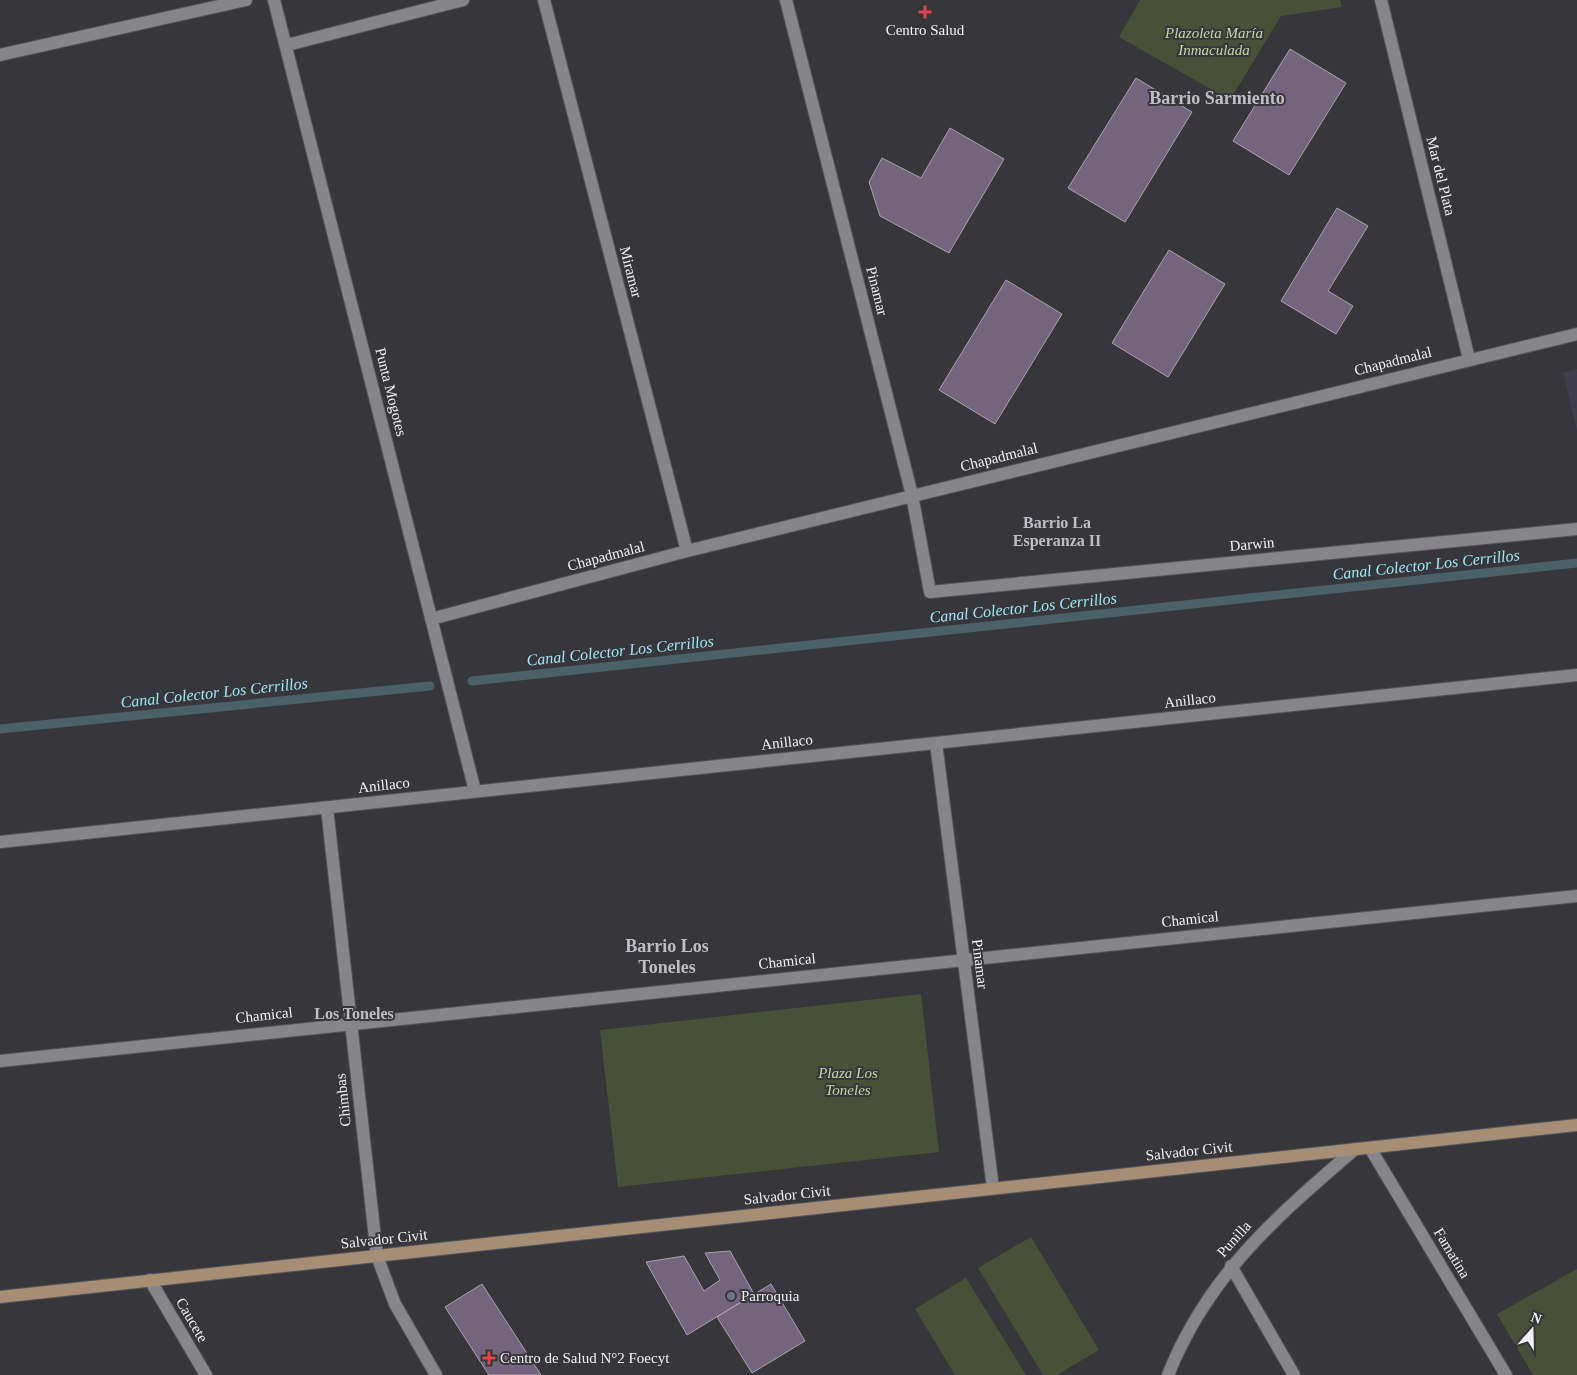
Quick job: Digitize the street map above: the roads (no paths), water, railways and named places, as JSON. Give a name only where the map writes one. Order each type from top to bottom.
[{"type":"street","points":[[0,55],[246,0]]},
{"type":"street","name":"Punta Mogotes","points":[[274,0],[287,45],[475,791]]},
{"type":"street","points":[[287,45],[463,0]]},
{"type":"street","name":"Miramar","points":[[544,0],[686,551]]},
{"type":"street","name":"Pinamar","points":[[786,0],[912,495],[930,592]]},
{"type":"street","name":"Mar del Plata","points":[[1381,0],[1469,360]]},
{"type":"street","name":"Chapadmalal","points":[[431,619],[686,551],[1577,334]]},
{"type":"street","name":"Darwin","points":[[930,592],[1577,529]]},
{"type":"street","name":"Anillaco","points":[[0,842],[1577,675]]},
{"type":"street","name":"Pinamar","points":[[936,743],[993,1188]]},
{"type":"street","name":"Chimbas","points":[[327,808],[377,1256],[395,1304],[436,1375]]},
{"type":"street","name":"Chamical","points":[[0,1061],[351,1022],[1577,896]]},
{"type":"street","name":"Salvador Civit","points":[[0,1297],[1577,1125]]},
{"type":"street","name":"Famatina","points":[[1370,1148],[1506,1375]]},
{"type":"street","name":"Punilla","points":[[1168,1375],[1203,1306],[1231,1266],[1267,1227],[1356,1149]]},
{"type":"street","points":[[1231,1266],[1294,1375]]},
{"type":"street","name":"Caucete","points":[[150,1280],[206,1375]]},
{"type":"waterway","name":"Canal Colector Los Cerrillos","points":[[472,681],[1577,563]]},
{"type":"waterway","name":"Canal Colector Los Cerrillos","points":[[0,729],[430,686]]},
{"type":"place","name":"Centro Salud","points":[[925,12]]},
{"type":"place","name":"Parroquia","points":[[731,1296]]},
{"type":"place","name":"Centro de Salud N°2 Foecyt","points":[[489,1358]]},
{"type":"district","name":"Barrio Sarmiento","points":[[1217,98]]},
{"type":"district","name":"Barrio La Esperanza II","points":[[1057,531]]},
{"type":"district","name":"Barrio Los Toneles","points":[[667,956]]},
{"type":"district","name":"Los Toneles","points":[[354,1013]]},
{"type":"park label","name":"Plazoleta María Inmaculada","points":[[1214,42]]},
{"type":"park label","name":"Plaza Los Toneles","points":[[848,1082]]}]
